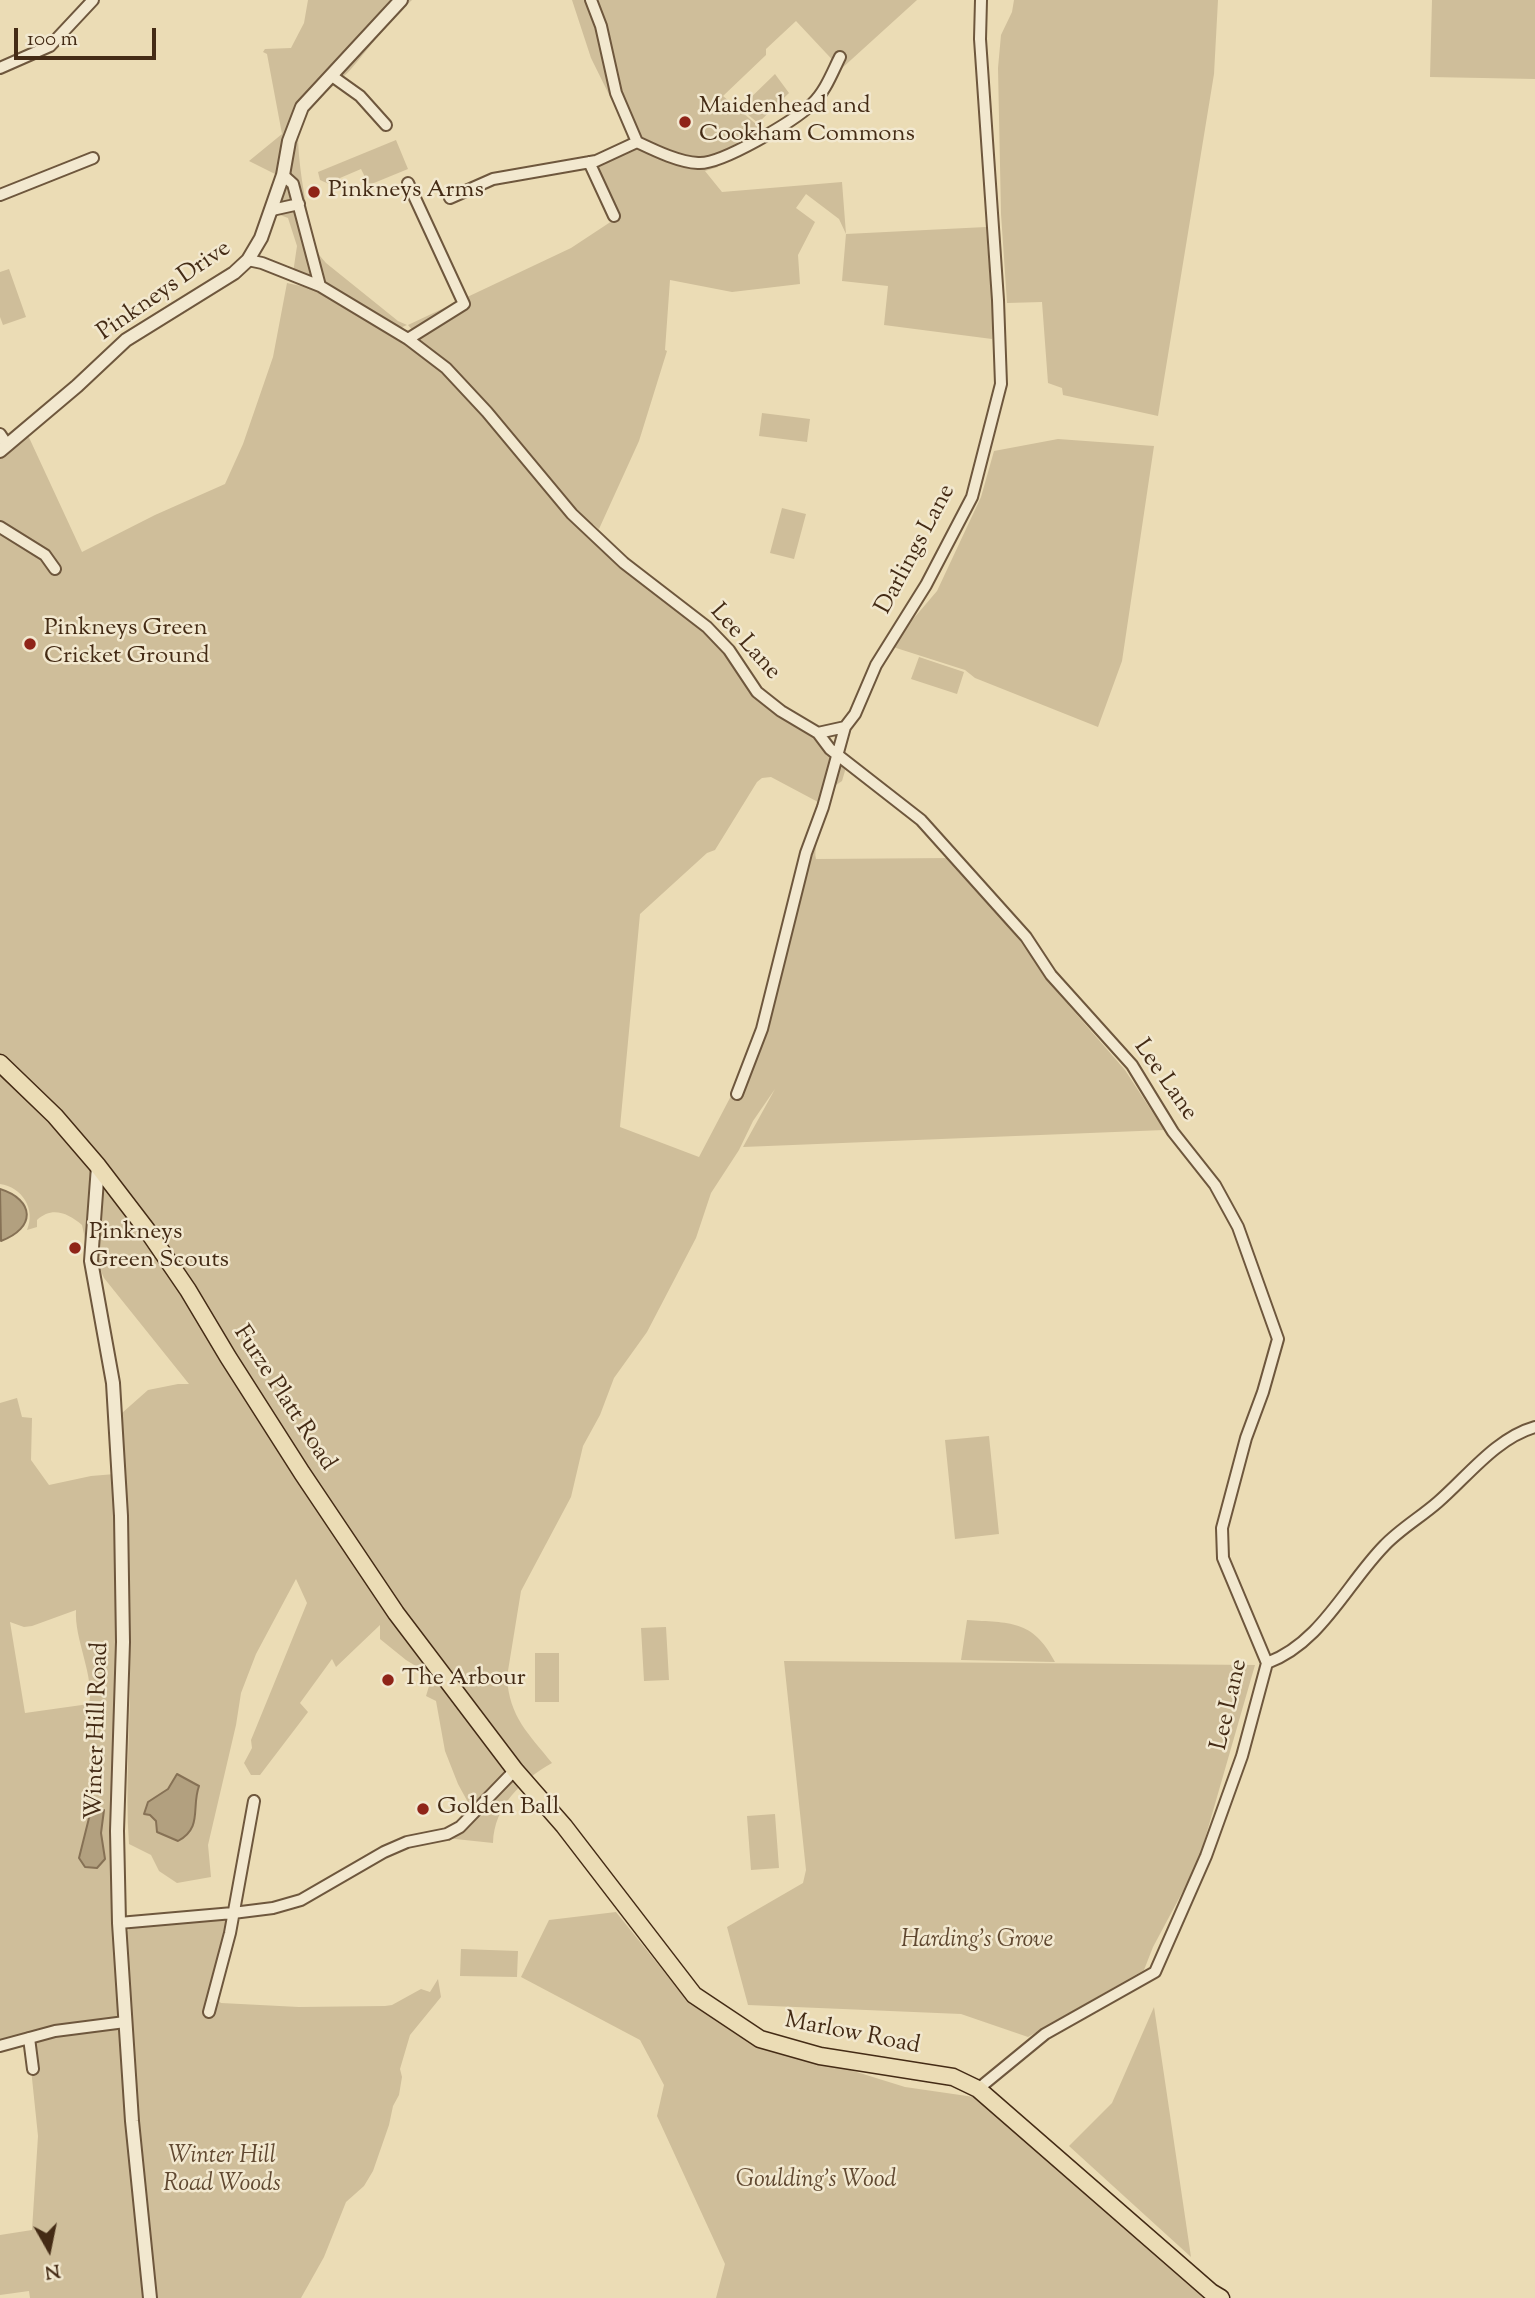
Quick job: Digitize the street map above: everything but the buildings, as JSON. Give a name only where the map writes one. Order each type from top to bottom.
[{"type":"main road","name":"Furze Platt Road","points":[[0,1063],[55,1116],[147,1230],[188,1290],[257,1404],[389,1603],[514,1770]]},
{"type":"main road","name":"Marlow Road","points":[[514,1770],[564,1826],[694,1995],[760,2039],[820,2056],[953,2077],[978,2089],[1221,2298]]},
{"type":"street","points":[[0,68],[50,46],[93,0]]},
{"type":"street","name":"Pinkneys Drive","points":[[2,443],[77,386],[126,340],[234,273],[248,260],[272,211],[283,175],[289,141],[302,107],[401,0]]},
{"type":"street","points":[[591,0],[601,26],[616,93],[636,142]]},
{"type":"street","name":"Darlings Lane","points":[[737,1094],[762,1028],[803,866],[845,727],[855,714],[876,665],[926,585],[972,497],[1001,384],[998,300],[980,39],[981,0]]},
{"type":"street","points":[[450,198],[493,179],[589,162],[636,142],[685,160],[712,162],[763,137],[814,103],[840,57]]},
{"type":"street","points":[[332,76],[360,96],[386,125]]},
{"type":"street","points":[[0,195],[93,158]]},
{"type":"street","points":[[589,162],[614,216]]},
{"type":"street","points":[[283,175],[293,184],[320,286]]},
{"type":"street","points":[[408,183],[464,304],[408,339]]},
{"type":"street","points":[[272,211],[299,204]]},
{"type":"street","name":"Lee Lane","points":[[248,260],[262,262],[320,286],[408,339],[446,368],[555,495],[596,538],[714,634],[729,650],[757,692],[781,711],[818,733],[830,749],[921,820],[1026,937],[1051,975],[1132,1065],[1173,1132],[1215,1185],[1238,1227],[1278,1339],[1231,1486],[1222,1528],[1223,1558],[1268,1663],[1242,1756],[1206,1856],[1155,1972],[1045,2034],[978,2089]]},
{"type":"street","points":[[0,527],[45,555],[55,569]]},
{"type":"street","points":[[818,733],[845,727]]},
{"type":"street","name":"Winter Hill Road","points":[[98,1166],[91,1261],[113,1383],[121,1517],[123,1642],[117,1831],[119,1923],[132,2121],[150,2298]]},
{"type":"street","points":[[1268,1663],[1294,1648],[1324,1622],[1384,1545],[1437,1502],[1487,1456],[1516,1435],[1535,1427]]},
{"type":"street","points":[[119,1923],[273,1908],[301,1900],[384,1852],[407,1842],[447,1834],[460,1827],[514,1770]]},
{"type":"street","points":[[209,2012],[233,1913],[254,1801]]},
{"type":"street","points":[[0,2046],[55,2031],[125,2022]]},
{"type":"street","points":[[29,2038],[33,2069]]},
{"type":"green space","points":[[308,0],[412,0],[346,74],[301,118],[298,144],[311,229],[320,256],[398,321],[407,325],[400,328],[293,273],[297,246],[288,218],[280,215],[278,205],[285,179],[249,161],[282,134],[267,54],[263,52],[265,49],[291,48],[304,23]]},
{"type":"green space","points":[[572,0],[917,0],[841,69],[796,21],[766,49],[766,55],[723,96],[763,130],[765,136],[717,165],[718,167],[705,171],[722,192],[842,182],[846,234],[839,219],[806,194],[796,208],[815,222],[798,255],[800,284],[732,292],[670,280],[667,351],[639,441],[599,529],[593,524],[591,527],[575,513],[414,338],[414,332],[408,325],[571,248],[615,219],[591,165],[627,142],[628,133],[591,58]]},
{"type":"green space","points":[[1014,0],[1218,0],[1214,74],[1158,416],[1063,395],[1062,388],[1048,383],[1042,302],[1007,303],[1001,214],[998,68],[1001,35],[1012,12]]},
{"type":"green space","points":[[1432,0],[1535,0],[1535,79],[1430,77]]},
{"type":"green space","points":[[775,74],[789,93],[758,123],[740,108]]},
{"type":"green space","points":[[396,140],[408,169],[369,185],[361,169],[340,178],[341,182],[329,184],[320,180],[318,172]]},
{"type":"green space","points":[[986,227],[992,339],[884,325],[888,286],[842,281],[846,234]]},
{"type":"green space","points":[[9,269],[26,317],[3,325],[0,317],[0,272]]},
{"type":"green space","points":[[287,283],[310,288],[353,308],[442,368],[541,483],[720,644],[743,676],[847,764],[842,781],[836,785],[823,822],[816,859],[951,858],[1020,941],[1051,985],[1125,1070],[1164,1130],[743,1147],[775,1089],[711,1193],[696,1238],[647,1332],[614,1378],[600,1415],[583,1446],[571,1497],[521,1591],[507,1677],[509,1691],[516,1714],[528,1734],[552,1763],[530,1777],[504,1806],[498,1817],[493,1843],[446,1838],[468,1827],[476,1817],[458,1784],[445,1751],[436,1701],[426,1696],[430,1683],[427,1673],[380,1639],[380,1625],[336,1667],[332,1659],[300,1703],[308,1712],[260,1775],[251,1775],[244,1763],[252,1748],[251,1740],[307,1603],[296,1579],[256,1654],[241,1693],[208,1845],[211,1877],[177,1883],[159,1871],[151,1855],[129,1844],[129,1609],[122,1413],[148,1390],[189,1384],[104,1278],[97,1262],[99,1233],[85,1239],[82,1225],[66,1214],[54,1212],[37,1220],[37,1227],[27,1230],[30,1214],[25,1200],[15,1190],[0,1184],[0,450],[26,431],[82,552],[225,484],[243,444],[273,357]],"holes":[[[771,777],[818,802],[754,1052],[699,1157],[620,1127],[640,914],[707,853],[715,850],[762,778]]]},
{"type":"green space","points":[[762,413],[810,419],[807,442],[759,436]]},
{"type":"green space","points":[[1058,439],[1154,446],[1122,661],[1098,727],[975,678],[965,670],[890,646],[937,591],[981,497],[994,451]]},
{"type":"green space","points":[[782,508],[806,514],[794,559],[770,553]]},
{"type":"green space","points":[[919,657],[964,672],[957,694],[911,679]]},
{"type":"green space","points":[[17,1398],[22,1417],[32,1418],[31,1460],[49,1485],[115,1474],[119,1650],[120,2004],[119,2018],[0,2045],[0,1403]],"holes":[[[76,1610],[89,1682],[89,1704],[25,1713],[10,1622],[24,1627],[32,1626]]]},
{"type":"green space","points":[[989,1436],[999,1534],[955,1539],[945,1440]]},
{"type":"green space","points":[[967,1620],[1007,1623],[1029,1631],[1047,1648],[1055,1662],[961,1660]]},
{"type":"green space","points":[[666,1627],[669,1680],[644,1681],[641,1628]]},
{"type":"green space","points":[[535,1653],[559,1653],[559,1702],[535,1702]]},
{"type":"green space","name":"Harding's Grove","points":[[784,1661],[1255,1665],[1198,1863],[1153,1947],[1144,1970],[1028,2037],[961,2014],[748,2005],[727,1927],[803,1883],[806,1870]]},
{"type":"green space","points":[[775,1814],[779,1868],[751,1870],[747,1816]]},
{"type":"green space","name":"Goulding's Wood","points":[[616,1912],[690,2004],[760,2042],[905,2087],[974,2097],[1205,2298],[716,2298],[725,2264],[657,2116],[664,2085],[640,2040],[521,1977],[549,1920]]},
{"type":"green space","name":"Winter Hill Road Woods","points":[[223,1917],[238,1919],[215,1997],[221,2003],[299,2007],[385,2006],[421,1989],[430,1992],[438,1979],[441,1997],[410,2035],[400,2069],[402,2077],[399,2095],[393,2106],[373,2171],[364,2186],[346,2202],[324,2257],[301,2298],[30,2298],[29,2291],[0,2295],[0,2235],[32,2230],[38,2136],[28,2040],[119,2019],[121,2037],[123,1936],[132,1926]]},
{"type":"green space","points":[[461,1949],[518,1951],[517,1977],[460,1976]]},
{"type":"green space","points":[[1154,2007],[1191,2257],[1069,2146],[1112,2103]]},
{"type":"shaded area","points":[[0,1189],[20,1200],[27,1214],[21,1229],[1,1241]]},
{"type":"shaded area","points":[[177,1774],[199,1786],[194,1823],[186,1836],[178,1841],[157,1832],[156,1821],[150,1815],[144,1814],[148,1802],[168,1789]]},
{"type":"shaded area","points":[[104,1810],[101,1833],[105,1859],[97,1868],[85,1867],[79,1858],[90,1814]]},
{"type":"place","name":"Maidenhead and Cookham Commons","points":[[685,122]]},
{"type":"place","name":"Pinkneys Arms","points":[[314,192]]},
{"type":"place","name":"Pinkneys Green Cricket Ground","points":[[30,644]]},
{"type":"place","name":"Pinkneys Green Scouts","points":[[75,1248]]},
{"type":"place","name":"The Arbour","points":[[388,1680]]},
{"type":"place","name":"Golden Ball","points":[[423,1809]]}]
